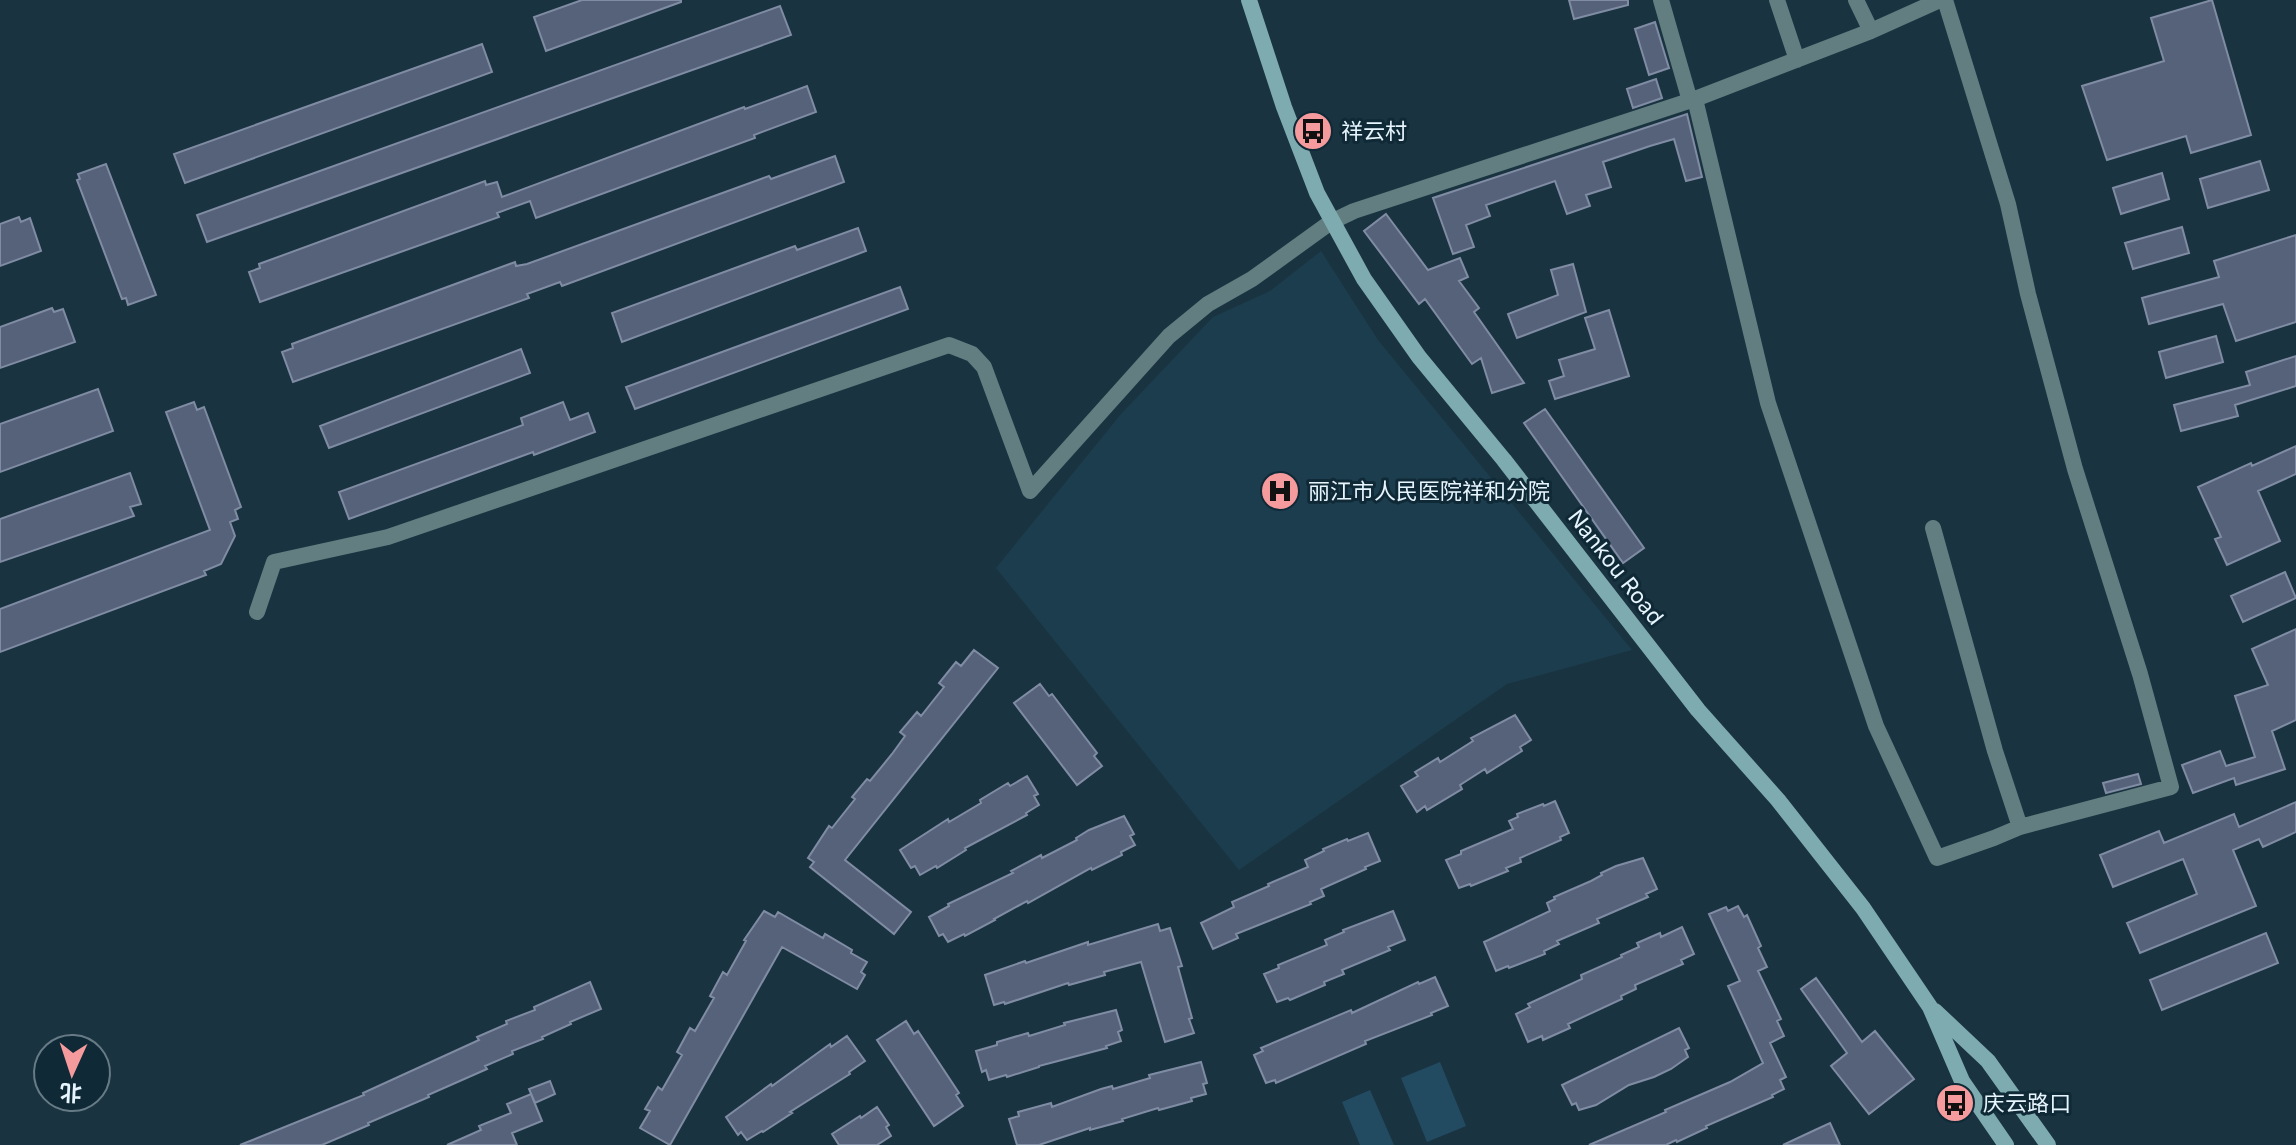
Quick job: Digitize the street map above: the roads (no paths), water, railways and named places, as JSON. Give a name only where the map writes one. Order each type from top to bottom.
[{"type":"main road","name":"Nankou Road","points":[[1249,0],[1289,121],[1317,193],[1364,279],[1419,357],[1504,460],[1698,710],[1817,847],[1930,1007],[1962,1081],[2006,1145]]},
{"type":"main road","name":"Nankou Road","points":[[1930,1007],[1988,1061],[2048,1145]]},
{"type":"street","points":[[257,612],[274,562],[388,537],[949,345],[972,354],[984,367],[1030,491],[1169,336],[1188,319],[1263,272],[1331,222],[1354,211],[1692,100],[1871,31],[1938,1],[2008,204],[2028,294],[2075,469],[2140,674],[2171,787],[2020,827],[1937,858],[1876,726],[1768,403],[1692,100],[1661,0]]},
{"type":"street","points":[[1777,0],[1797,60]]},
{"type":"street","points":[[1856,0],[1871,31]]},
{"type":"street","points":[[1933,528],[1995,751],[2020,827]]},
{"type":"place","name":"祥云村","points":[[1313,131]]},
{"type":"place","name":"丽江市人民医院祥和分院","points":[[1280,491]]},
{"type":"place","name":"庆云路口","points":[[1955,1103]]}]
